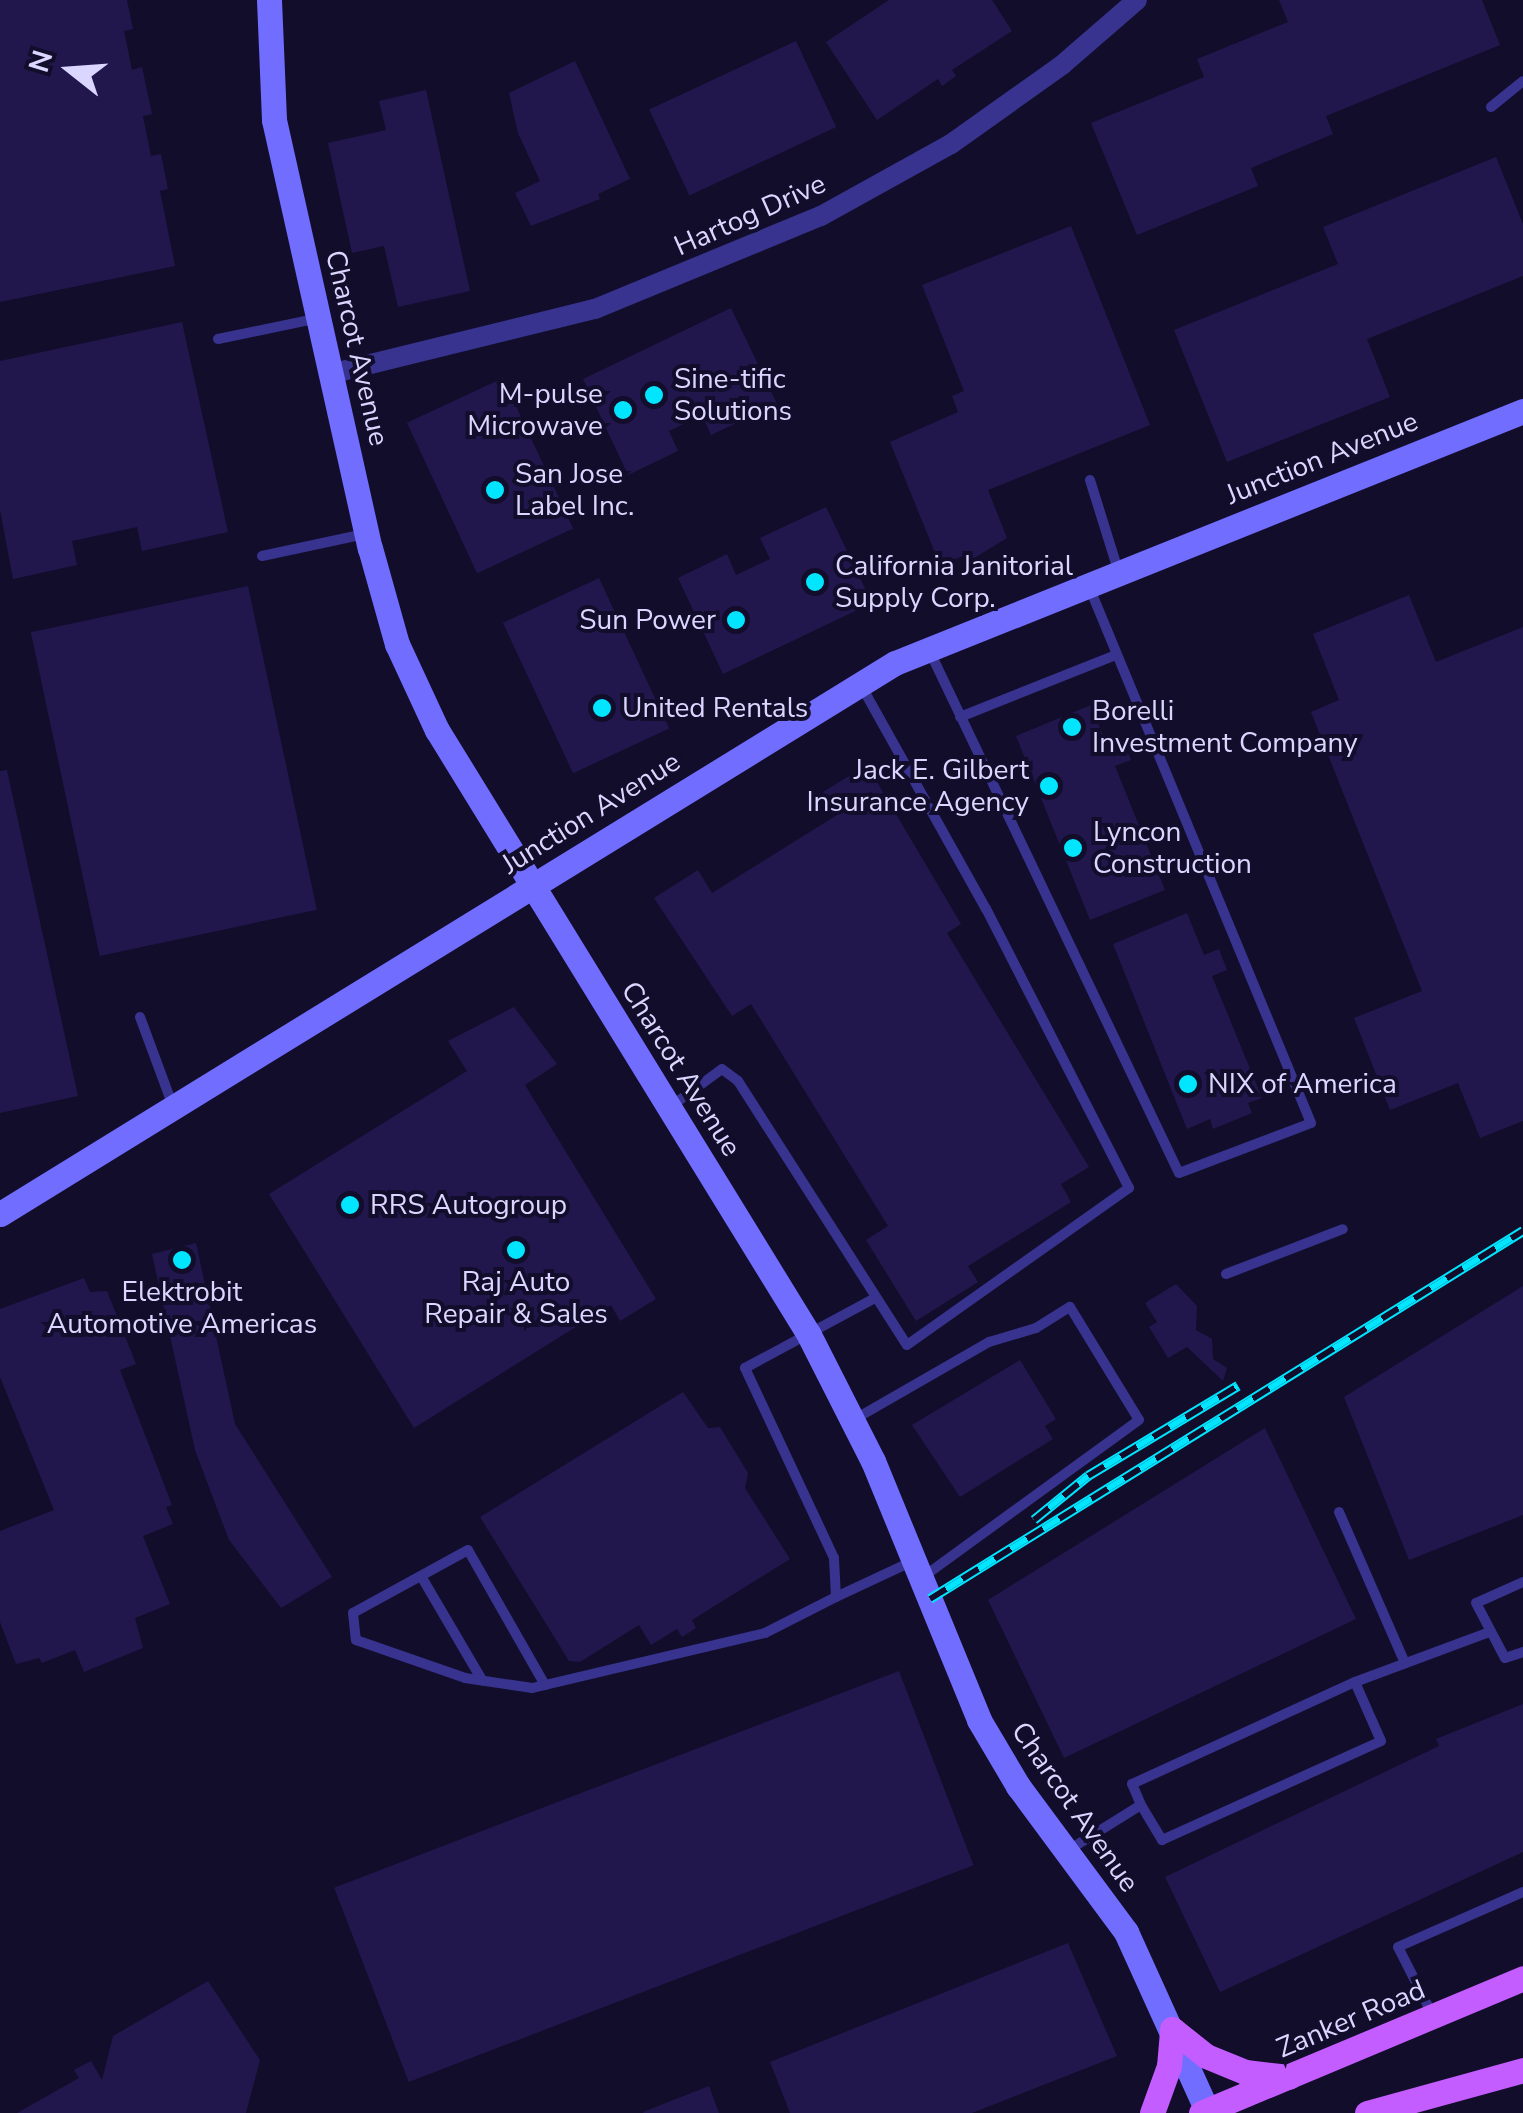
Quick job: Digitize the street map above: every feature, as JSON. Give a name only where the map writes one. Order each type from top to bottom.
[{"type":"main road","name":"Zanker Road","points":[[1205,2112],[1523,1978]]},
{"type":"main road","points":[[1172,2029],[1206,2056],[1245,2072],[1290,2078]]},
{"type":"main road","points":[[1152,2113],[1169,2066],[1172,2029]]},
{"type":"main road","points":[[1367,2113],[1523,2070]]},
{"type":"street","name":"Charcot Avenue","points":[[269,0],[274,117],[334,373],[366,534],[397,644],[437,730],[809,1335],[853,1420],[979,1720],[1066,1852],[1126,1932],[1172,2029],[1205,2112]]},
{"type":"street","name":"Hartog Drive","points":[[334,373],[595,308],[822,216],[951,144],[1062,64],[1137,0]]},
{"type":"street","name":"Junction Avenue","points":[[0,1214],[860,683],[928,647],[1523,410]]},
{"type":"lane","points":[[1491,107],[1523,81]]},
{"type":"lane","points":[[218,339],[321,318]]},
{"type":"lane","points":[[1090,480],[1119,571]]},
{"type":"lane","points":[[262,556],[366,534]]},
{"type":"lane","points":[[928,647],[1179,1173],[1311,1124],[1088,583]]},
{"type":"lane","points":[[960,716],[1116,655]]},
{"type":"lane","points":[[670,1107],[722,1069],[738,1081],[874,1298],[908,1345],[1129,1188],[986,908],[860,683]]},
{"type":"lane","points":[[140,1018],[173,1106]]},
{"type":"lane","points":[[1226,1274],[1343,1229]]},
{"type":"lane","points":[[836,1596],[834,1558],[745,1368],[874,1298]]},
{"type":"lane","points":[[545,1685],[468,1550],[353,1613],[356,1640],[482,1680],[545,1685],[765,1633],[836,1596],[918,1569],[1139,1420],[1070,1307],[990,1342],[853,1420]]},
{"type":"lane","points":[[1340,1512],[1405,1663]]},
{"type":"lane","points":[[421,1576],[482,1680]]},
{"type":"lane","points":[[1523,1582],[1476,1603],[1487,1633],[1505,1658],[1523,1652]]},
{"type":"lane","points":[[1356,1682],[1382,1740],[1162,1840],[1132,1784],[1356,1682],[1487,1633]]},
{"type":"lane","points":[[1066,1852],[1141,1805]]},
{"type":"lane","points":[[1434,2018],[1398,1947],[1523,1892]]},
{"type":"building","points":[[0,0],[127,0],[133,29],[124,31],[132,70],[142,67],[152,114],[143,116],[151,156],[161,154],[168,189],[160,191],[175,266],[0,302]]},
{"type":"building","points":[[889,0],[992,0],[1012,31],[952,70],[956,76],[942,86],[938,79],[877,120],[826,42]]},
{"type":"building","points":[[1279,0],[1482,0],[1500,45],[1326,116],[1333,134],[1251,168],[1258,186],[1137,235],[1091,123],[1204,77],[1197,59],[1288,22]]},
{"type":"building","points":[[796,41],[836,127],[689,196],[649,109]]},
{"type":"building","points":[[575,61],[630,179],[598,194],[600,199],[531,226],[515,193],[540,181],[518,133],[509,93]]},
{"type":"building","points":[[426,90],[470,291],[398,307],[384,246],[352,253],[328,143],[386,130],[379,101]]},
{"type":"building","points":[[1496,157],[1523,224],[1523,276],[1367,339],[1390,397],[1227,462],[1174,330],[1338,264],[1323,227]]},
{"type":"building","points":[[1071,226],[1150,425],[988,490],[1007,538],[966,563],[963,556],[940,565],[890,442],[958,412],[952,396],[964,391],[922,285]]},
{"type":"building","points":[[731,308],[777,404],[711,435],[702,415],[669,431],[678,451],[628,475],[583,379]]},
{"type":"building","points":[[182,322],[228,532],[142,551],[137,527],[72,541],[77,565],[13,579],[0,510],[0,361]]},
{"type":"building","points":[[503,378],[573,528],[477,573],[407,423]]},
{"type":"building","points":[[826,507],[872,603],[723,674],[678,578],[727,554],[736,575],[770,559],[760,538]]},
{"type":"building","points":[[599,578],[669,728],[573,773],[503,623]]},
{"type":"building","points":[[248,586],[317,910],[100,956],[31,632]]},
{"type":"building","points":[[1409,595],[1436,662],[1523,627],[1523,1121],[1480,1138],[1458,1083],[1390,1110],[1354,1018],[1422,991],[1311,712],[1339,700],[1313,634]]},
{"type":"building","points":[[1091,705],[1107,746],[1123,740],[1131,760],[1115,766],[1165,890],[1090,920],[1016,736]]},
{"type":"building","points":[[867,765],[961,924],[947,933],[1089,1167],[1061,1184],[1071,1202],[968,1266],[978,1282],[916,1321],[866,1240],[888,1226],[751,1004],[732,1016],[654,898],[698,870],[712,893],[837,815],[823,792]]},
{"type":"building","points":[[7,770],[78,1096],[0,1113],[0,771]]},
{"type":"building","points":[[1187,913],[1204,955],[1219,949],[1227,970],[1212,976],[1262,1098],[1248,1103],[1252,1113],[1213,1129],[1210,1119],[1187,1129],[1113,944]]},
{"type":"building","points":[[514,1007],[557,1064],[525,1085],[656,1299],[620,1321],[611,1305],[414,1428],[269,1194],[467,1071],[448,1041]]},
{"type":"building","points":[[196,1243],[235,1424],[332,1577],[281,1608],[229,1540],[195,1450],[152,1254]]},
{"type":"building","points":[[84,1278],[90,1292],[107,1291],[136,1364],[120,1370],[172,1505],[166,1507],[173,1524],[143,1536],[170,1604],[135,1618],[143,1648],[84,1672],[75,1650],[42,1663],[39,1658],[16,1664],[0,1622],[0,1531],[54,1510],[0,1377],[0,1309]]},
{"type":"building","points":[[1176,1284],[1197,1306],[1196,1330],[1212,1339],[1213,1359],[1227,1368],[1223,1381],[1187,1347],[1168,1358],[1149,1327],[1157,1322],[1145,1303]]},
{"type":"building","points":[[1523,1286],[1523,1515],[1409,1560],[1344,1397]]},
{"type":"building","points":[[1020,1360],[1056,1419],[1045,1426],[1053,1439],[960,1497],[912,1425]]},
{"type":"building","points":[[683,1392],[708,1428],[720,1427],[748,1473],[745,1488],[790,1559],[692,1620],[696,1628],[682,1637],[677,1629],[651,1645],[639,1625],[580,1662],[569,1661],[480,1517]]},
{"type":"building","points":[[1265,1428],[1356,1619],[1064,1758],[988,1600]]},
{"type":"building","points":[[899,1671],[974,1865],[409,2082],[334,1888]]},
{"type":"building","points":[[1523,1704],[1523,1852],[1220,1992],[1165,1877],[1439,1746],[1436,1739]]},
{"type":"building","points":[[1068,1943],[1117,2056],[972,2113],[790,2113],[770,2062]]},
{"type":"building","points":[[208,1981],[260,2060],[246,2113],[17,2113],[79,2078],[74,2070],[91,2061],[102,2080],[113,2036]]},
{"type":"building","points":[[709,2086],[719,2113],[643,2112]]},
{"type":"railway","points":[[930,1599],[1523,1231]]},
{"type":"railway","points":[[1034,1520],[1088,1476],[1238,1386]]},
{"type":"place","name":"Sine-tific Solutions","points":[[654,395]]},
{"type":"place","name":"M-pulse Microwave","points":[[623,410]]},
{"type":"place","name":"San Jose Label Inc.","points":[[495,490]]},
{"type":"place","name":"California Janitorial Supply Corp.","points":[[815,582]]},
{"type":"place","name":"Sun Power","points":[[736,620]]},
{"type":"place","name":"United Rentals","points":[[602,708]]},
{"type":"place","name":"Borelli Investment Company","points":[[1072,727]]},
{"type":"place","name":"Jack E. Gilbert Insurance Agency","points":[[1049,786]]},
{"type":"place","name":"Lyncon Construction","points":[[1073,848]]},
{"type":"place","name":"NIX of America","points":[[1188,1084]]},
{"type":"place","name":"RRS Autogroup","points":[[350,1205]]},
{"type":"place","name":"Raj Auto Repair & Sales","points":[[516,1250]]},
{"type":"place","name":"Elektrobit Automotive Americas","points":[[182,1260]]}]
